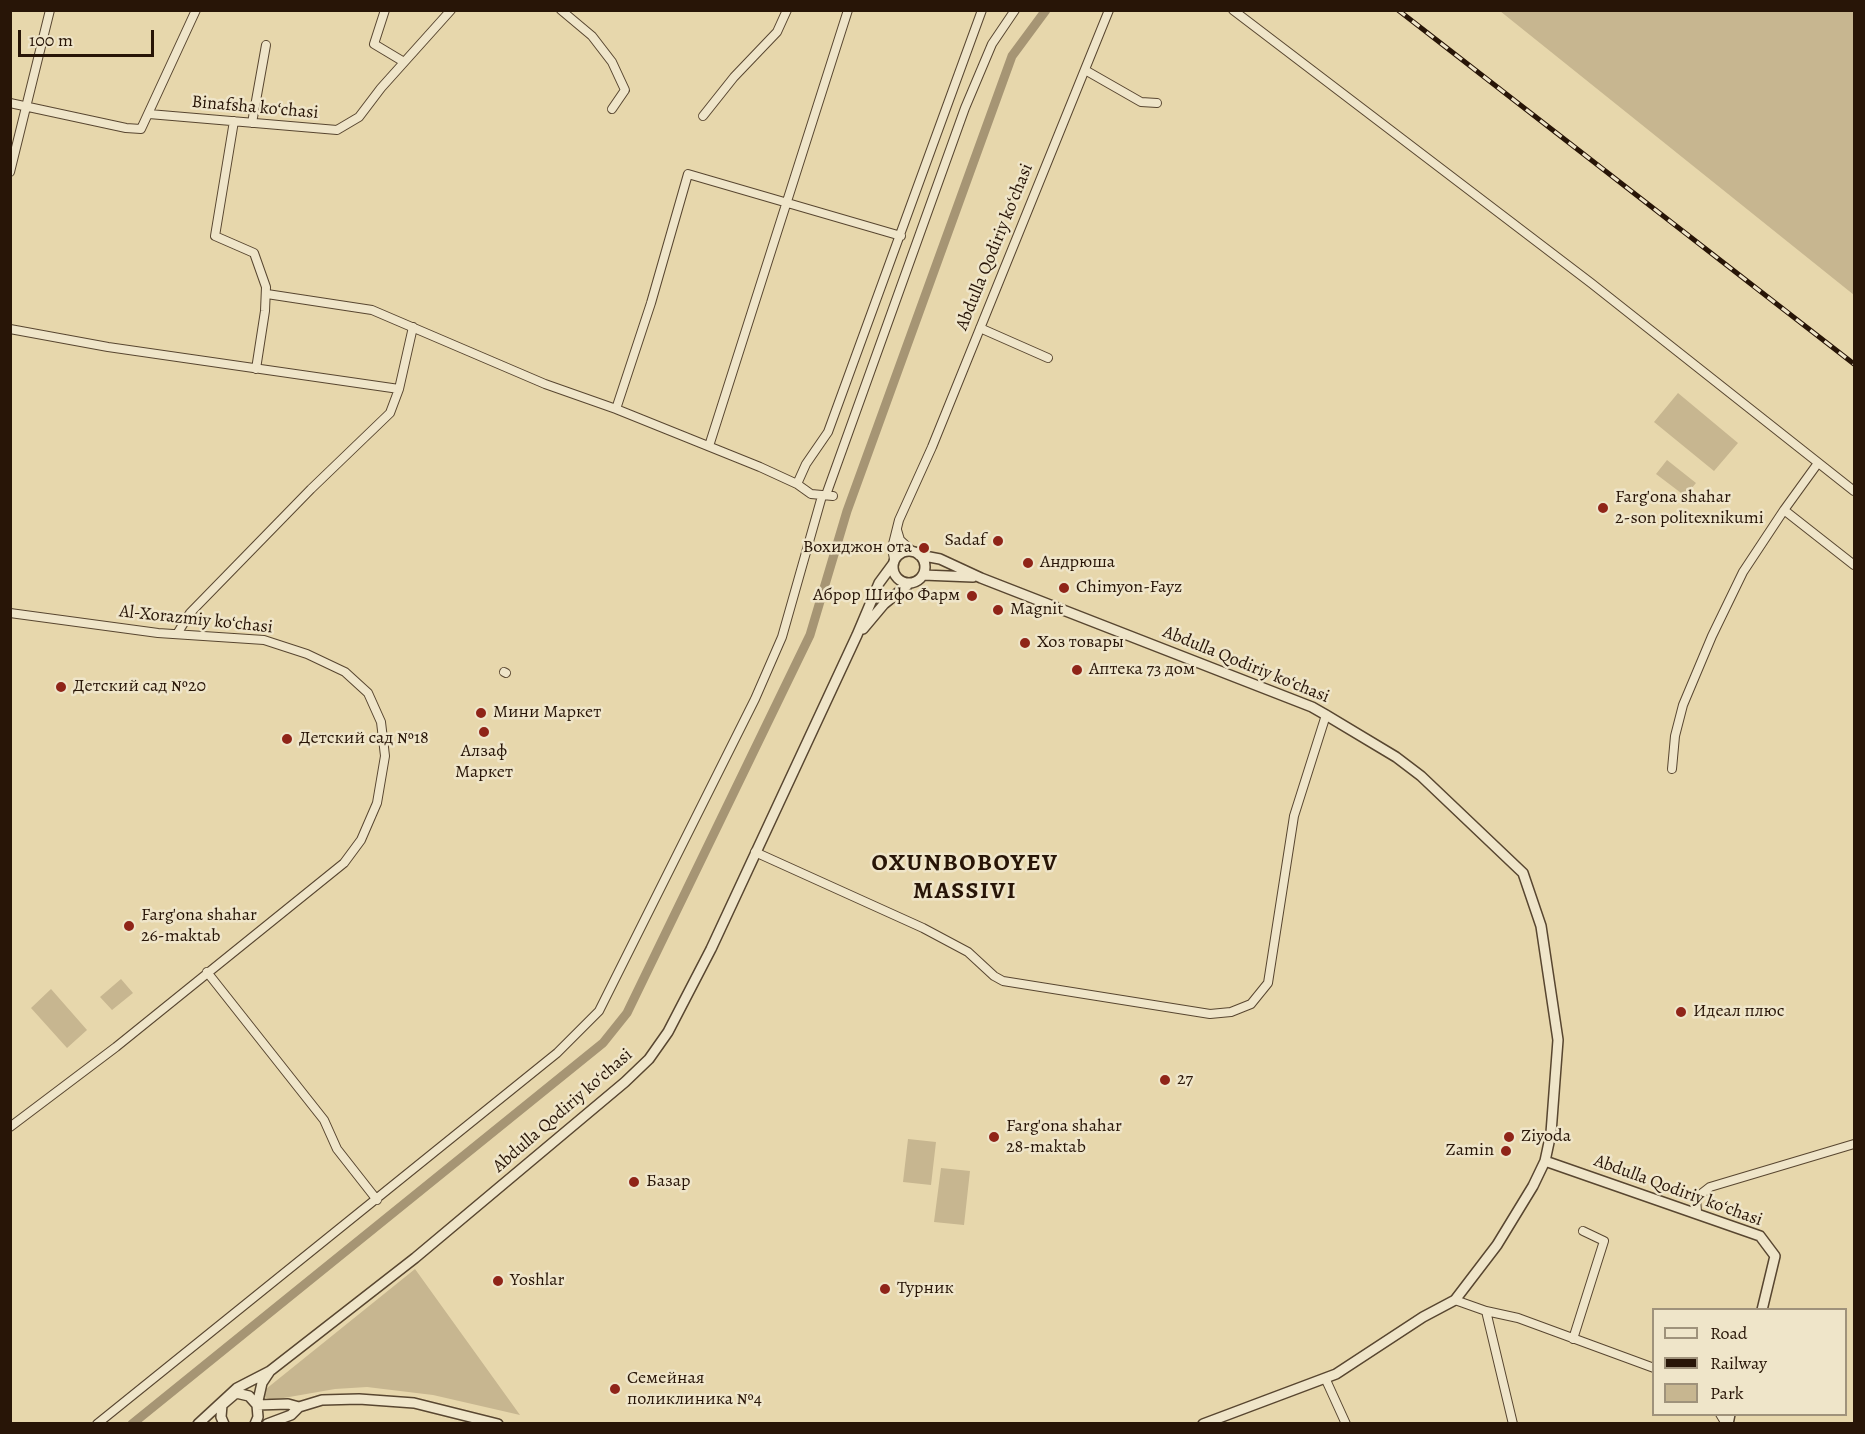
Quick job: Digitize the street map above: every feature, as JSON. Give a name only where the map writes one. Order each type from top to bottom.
[{"type":"street","points":[[10,172],[50,10]]},
{"type":"street","points":[[10,103],[137,130],[144,126],[196,10]]},
{"type":"street","points":[[385,10],[374,44],[404,62]]},
{"type":"street","name":"Binafsha koʻchasi","points":[[149,114],[337,130],[359,117],[451,10]]},
{"type":"street","points":[[561,10],[592,36],[612,62],[625,90],[612,109]]},
{"type":"street","points":[[703,116],[734,77],[777,32],[787,10]]},
{"type":"street","points":[[710,446],[848,10]]},
{"type":"street","points":[[797,484],[806,464],[828,432],[982,10]]},
{"type":"street","points":[[97,1424],[377,1200],[556,1053],[599,1011],[759,689],[782,637],[827,496],[965,108],[992,44],[1015,10]]},
{"type":"street","name":"Abdulla Qodiriy koʻchasi","points":[[198,1424],[237,1388],[270,1371],[423,1251],[625,1082],[649,1059],[668,1032],[697,976],[857,635],[879,583],[893,561],[892,548],[896,529],[1109,10]]},
{"type":"street","points":[[1233,10],[1590,283],[1854,491]]},
{"type":"street","points":[[252,123],[266,45]]},
{"type":"street","points":[[1084,70],[1141,102],[1157,103]]},
{"type":"street","points":[[234,121],[215,236],[254,252],[267,294],[256,369]]},
{"type":"street","points":[[616,409],[651,303],[688,174],[768,198],[788,201],[901,236]]},
{"type":"street","points":[[267,294],[372,310],[544,384],[710,446],[797,484],[811,494],[827,496]]},
{"type":"street","points":[[177,634],[190,613],[311,489],[390,413],[399,389],[413,327]]},
{"type":"street","points":[[980,328],[1048,358]]},
{"type":"street","points":[[10,329],[256,369],[399,389]]},
{"type":"street","points":[[1672,769],[1675,736],[1683,705],[1743,572],[1818,463]]},
{"type":"street","points":[[1784,510],[1854,566]]},
{"type":"street","points":[[896,529],[900,540],[916,553],[925,565],[923,575]]},
{"type":"street","points":[[910,583],[897,578],[893,561],[902,552],[916,553]]},
{"type":"street","name":"Abdulla Qodiriy koʻchasi","points":[[916,553],[939,560],[1312,707],[1326,715],[1396,757],[1421,776],[1523,873],[1541,926],[1558,1040],[1551,1133],[1545,1161],[1514,1219],[1455,1300],[1423,1317],[1326,1380],[1203,1424]]},
{"type":"street","name":"Abdulla Qodiriy koʻchasi","points":[[857,635],[884,604],[923,575],[979,577]]},
{"type":"street","name":"Al-Xorazmiy koʻchasi","points":[[10,613],[177,634],[276,642],[345,672],[368,693],[376,707],[385,756],[379,795],[366,831],[355,852],[116,1047],[10,1127]]},
{"type":"street","points":[[755,852],[923,928],[968,952],[994,976],[1003,981],[1210,1014],[1231,1012],[1251,1004],[1268,983],[1293,821],[1326,715]]},
{"type":"street","points":[[207,972],[324,1120],[337,1149],[377,1200]]},
{"type":"street","points":[[1697,1212],[1696,1198],[1710,1187],[1854,1144]]},
{"type":"street","name":"Abdulla Qodiriy koʻchasi","points":[[1545,1161],[1697,1212],[1722,1226],[1760,1236],[1775,1256],[1763,1308]]},
{"type":"street","points":[[1573,1339],[1604,1241],[1583,1231]]},
{"type":"street","points":[[1455,1300],[1486,1311],[1518,1318],[1652,1368]]},
{"type":"street","points":[[1486,1311],[1513,1424]]},
{"type":"street","name":"Abdulla Qodiriy koʻchasi","points":[[255,1424],[262,1383],[270,1371]]},
{"type":"street","points":[[1326,1380],[1346,1424]]},
{"type":"street","points":[[224,1424],[220,1411],[225,1400],[236,1393],[249,1396],[257,1405],[288,1404],[299,1407]]},
{"type":"street","points":[[267,1424],[291,1415],[299,1407],[322,1400],[398,1400],[498,1424]]},
{"type":"green space","points":[[1500,11],[1854,11],[1854,295]]},
{"type":"green space","points":[[1678,393],[1738,443],[1714,471],[1654,422]]},
{"type":"green space","points":[[1667,460],[1696,483],[1685,496],[1656,474]]},
{"type":"green space","points":[[121,979],[133,993],[112,1010],[100,997]]},
{"type":"green space","points":[[51,989],[87,1030],[67,1048],[31,1008]]},
{"type":"green space","points":[[908,1139],[936,1142],[931,1185],[903,1182]]},
{"type":"green space","points":[[941,1168],[970,1171],[964,1225],[934,1222]]},
{"type":"green space","points":[[415,1269],[520,1415],[433,1395],[367,1387],[335,1389],[272,1400],[264,1397],[266,1389]]},
{"type":"waterway","points":[[132,1424],[603,1043],[627,1013],[810,635],[847,511],[1012,56],[1046,10]]},
{"type":"railway","points":[[1398,10],[1854,364]]},
{"type":"place","name":"Farg'ona shahar 2-son politexnikumi","points":[[1603,508]]},
{"type":"place","name":"Sadaf","points":[[998,541]]},
{"type":"place","name":"Вохиджон ота","points":[[924,548]]},
{"type":"place","name":"Андрюша","points":[[1028,563]]},
{"type":"place","name":"Chimyon-Fayz","points":[[1064,588]]},
{"type":"place","name":"Аброр Шифо Фарм","points":[[972,596]]},
{"type":"place","name":"Magnit","points":[[998,610]]},
{"type":"place","name":"Хоз товары","points":[[1025,643]]},
{"type":"place","name":"Аптека 73 дом","points":[[1077,670]]},
{"type":"place","name":"Детский сад №20","points":[[61,687]]},
{"type":"place","name":"Мини Маркет","points":[[481,713]]},
{"type":"place","name":"Алзаф Маркет","points":[[484,732]]},
{"type":"place","name":"Детский сад №18","points":[[287,739]]},
{"type":"place","name":"Farg'ona shahar 26-maktab","points":[[129,926]]},
{"type":"place","name":"Идеал плюс","points":[[1681,1012]]},
{"type":"place","name":"27","points":[[1165,1080]]},
{"type":"place","name":"Farg'ona shahar 28-maktab","points":[[994,1137]]},
{"type":"place","name":"Ziyoda","points":[[1509,1137]]},
{"type":"place","name":"Zamin","points":[[1506,1151]]},
{"type":"place","name":"Базар","points":[[634,1182]]},
{"type":"place","name":"Yoshlar","points":[[498,1281]]},
{"type":"place","name":"Турник","points":[[885,1289]]},
{"type":"place","name":"Семейная поликлиника №4","points":[[615,1389]]},
{"type":"district","name":"OXUNBOBOYEV MASSIVI","points":[[965,878]]}]
